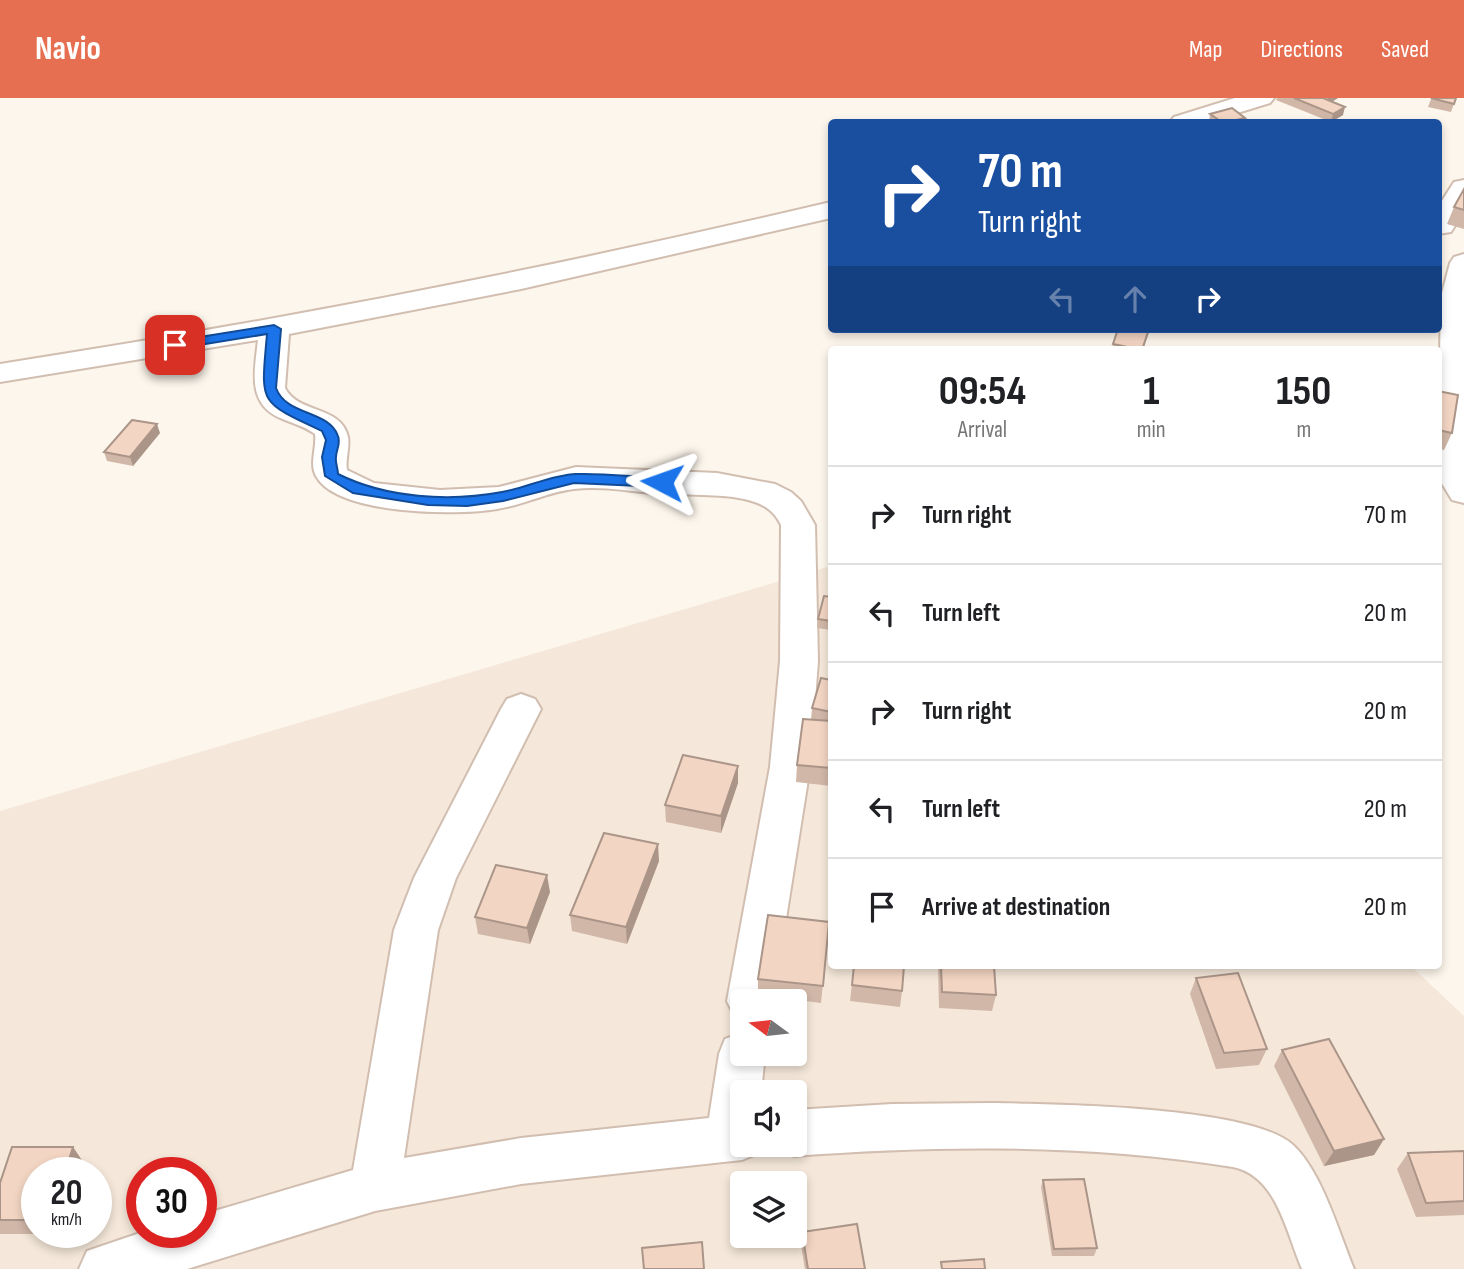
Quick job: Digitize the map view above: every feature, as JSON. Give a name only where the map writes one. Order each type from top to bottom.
[{"type":"street","points":[[1192,119],[1261,98]]},
{"type":"street","points":[[1448,228],[1464,188]]},
{"type":"street","points":[[0,373],[274,329],[502,286],[828,211]]},
{"type":"street","points":[[1464,263],[1456,297],[1457,401],[1454,475],[1464,492]]},
{"type":"street","points":[[274,329],[269,388],[272,396],[288,411],[328,429],[333,440],[329,469],[332,476],[348,486],[428,501],[467,502],[503,497],[556,481],[590,477],[752,489],[779,499],[793,512],[797,525],[799,661],[790,766],[752,989]]},
{"type":"street","points":[[375,1188],[409,967],[419,919],[435,878],[521,709]]},
{"type":"street","points":[[807,1132],[915,1126],[1024,1125],[1147,1133],[1242,1146],[1274,1160],[1287,1175],[1328,1269]]},
{"type":"street","points":[[105,1269],[375,1188],[521,1161],[730,1139]]},
{"type":"shaded area","points":[[828,567],[828,969],[1414,969],[1464,1016],[1464,1269],[0,1269],[0,811]]},
{"type":"building","points":[[1294,98],[1323,98],[1345,107],[1333,114]]},
{"type":"building","points":[[1431,98],[1456,98],[1454,104]]},
{"type":"building","points":[[1232,108],[1245,118],[1218,119],[1210,114]]},
{"type":"building","points":[[1464,189],[1464,210],[1454,207]]},
{"type":"building","points":[[1117,333],[1148,333],[1143,346],[1113,344]]},
{"type":"building","points":[[1442,392],[1458,395],[1452,433],[1442,431]]},
{"type":"building","points":[[132,420],[157,424],[130,457],[104,452]]},
{"type":"building","points":[[824,596],[828,597],[828,621],[818,619]]},
{"type":"building","points":[[821,678],[828,679],[828,711],[812,708]]},
{"type":"building","points":[[803,719],[828,721],[828,768],[797,765]]},
{"type":"building","points":[[683,755],[738,766],[721,816],[665,805]]},
{"type":"building","points":[[604,833],[658,844],[626,927],[570,915]]},
{"type":"building","points":[[496,865],[547,875],[527,928],[475,917]]},
{"type":"building","points":[[768,915],[828,922],[823,986],[758,979]]},
{"type":"building","points":[[854,969],[904,969],[902,991],[852,985]]},
{"type":"building","points":[[941,969],[994,969],[996,995],[942,992]]},
{"type":"building","points":[[1238,973],[1267,1049],[1224,1053],[1196,978]]},
{"type":"building","points":[[1329,1039],[1384,1139],[1334,1151],[1282,1050]]},
{"type":"building","points":[[12,1147],[73,1147],[70,1157],[21,1157],[21,1220],[0,1220],[0,1183]]},
{"type":"building","points":[[1464,1151],[1464,1201],[1426,1203],[1408,1153]]},
{"type":"building","points":[[1084,1179],[1097,1248],[1054,1249],[1043,1180]]},
{"type":"building","points":[[857,1224],[865,1269],[808,1269],[805,1248],[807,1248],[807,1231]]},
{"type":"building","points":[[702,1242],[704,1269],[644,1269],[642,1248]]},
{"type":"building","points":[[984,1259],[985,1269],[942,1269],[941,1262]]},
{"type":"route","points":[[175,345],[274,329],[269,388],[272,396],[288,411],[319,422],[328,429],[333,440],[329,457],[332,476],[358,490],[428,501],[467,502],[503,497],[574,478],[662,482]]}]
